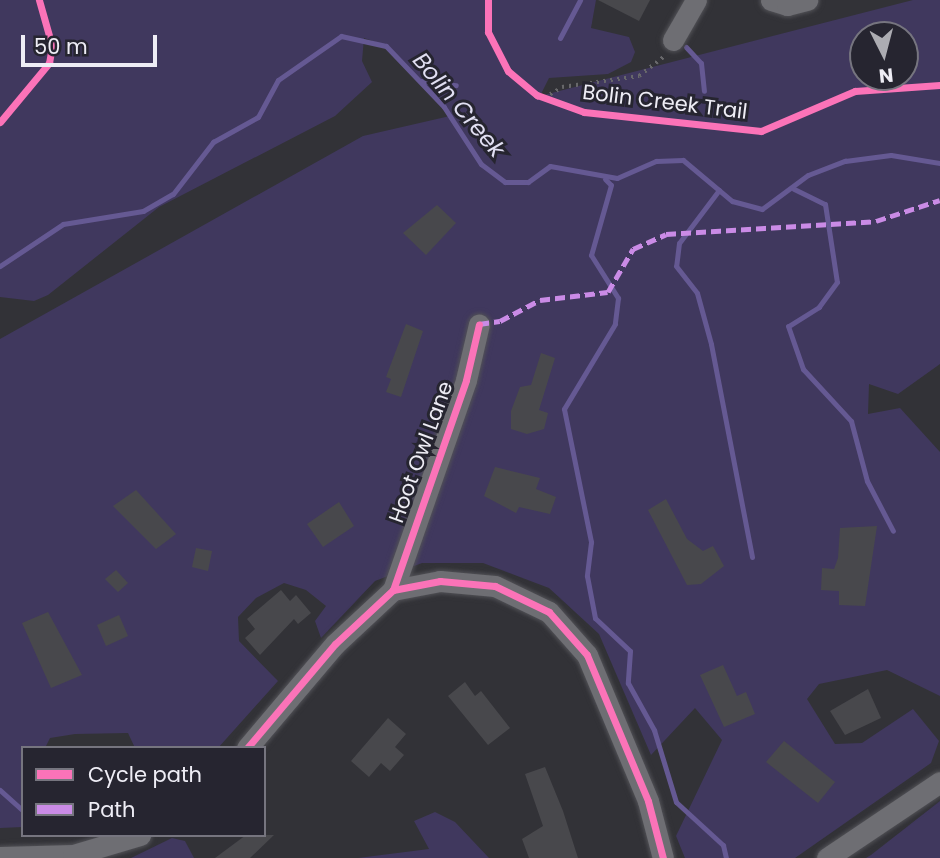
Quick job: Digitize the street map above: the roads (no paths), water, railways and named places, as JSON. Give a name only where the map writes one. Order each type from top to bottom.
[{"type":"street","points":[[673,40],[696,0]]},
{"type":"street","points":[[771,0],[787,5],[807,0]]},
{"type":"street","name":"Hoot Owl Lane","points":[[393,590],[466,380],[479,324]]},
{"type":"street","points":[[249,746],[335,644],[393,590],[440,581],[495,586],[525,596],[566,628],[599,683],[663,858]]},
{"type":"street","points":[[827,858],[940,782]]},
{"type":"street","points":[[0,857],[73,855],[132,837]]},
{"type":"waterway","points":[[560,38],[580,0]]},
{"type":"waterway","name":"Bolin Creek","points":[[0,266],[63,224],[143,211],[173,194],[213,142],[258,117],[278,80],[341,36],[386,46],[444,107],[481,164],[505,182],[528,182],[550,166],[617,178],[656,161],[683,160],[732,201],[762,209],[808,175],[845,161],[891,155],[940,163]]},
{"type":"waterway","points":[[686,47],[701,63],[704,91]]},
{"type":"waterway","points":[[421,81],[456,85]]},
{"type":"waterway","points":[[605,179],[611,185],[591,255],[618,298],[615,324],[564,409],[591,542],[587,576],[595,618],[630,651],[628,683],[654,730],[676,802],[723,845],[726,858]]},
{"type":"waterway","points":[[794,189],[825,204],[837,282],[819,307],[788,326],[803,369],[851,421],[867,481],[893,531]]},
{"type":"waterway","points":[[719,190],[679,243],[676,266],[697,293],[711,344],[752,557]]},
{"type":"waterway","points":[[0,790],[21,809]]}]
